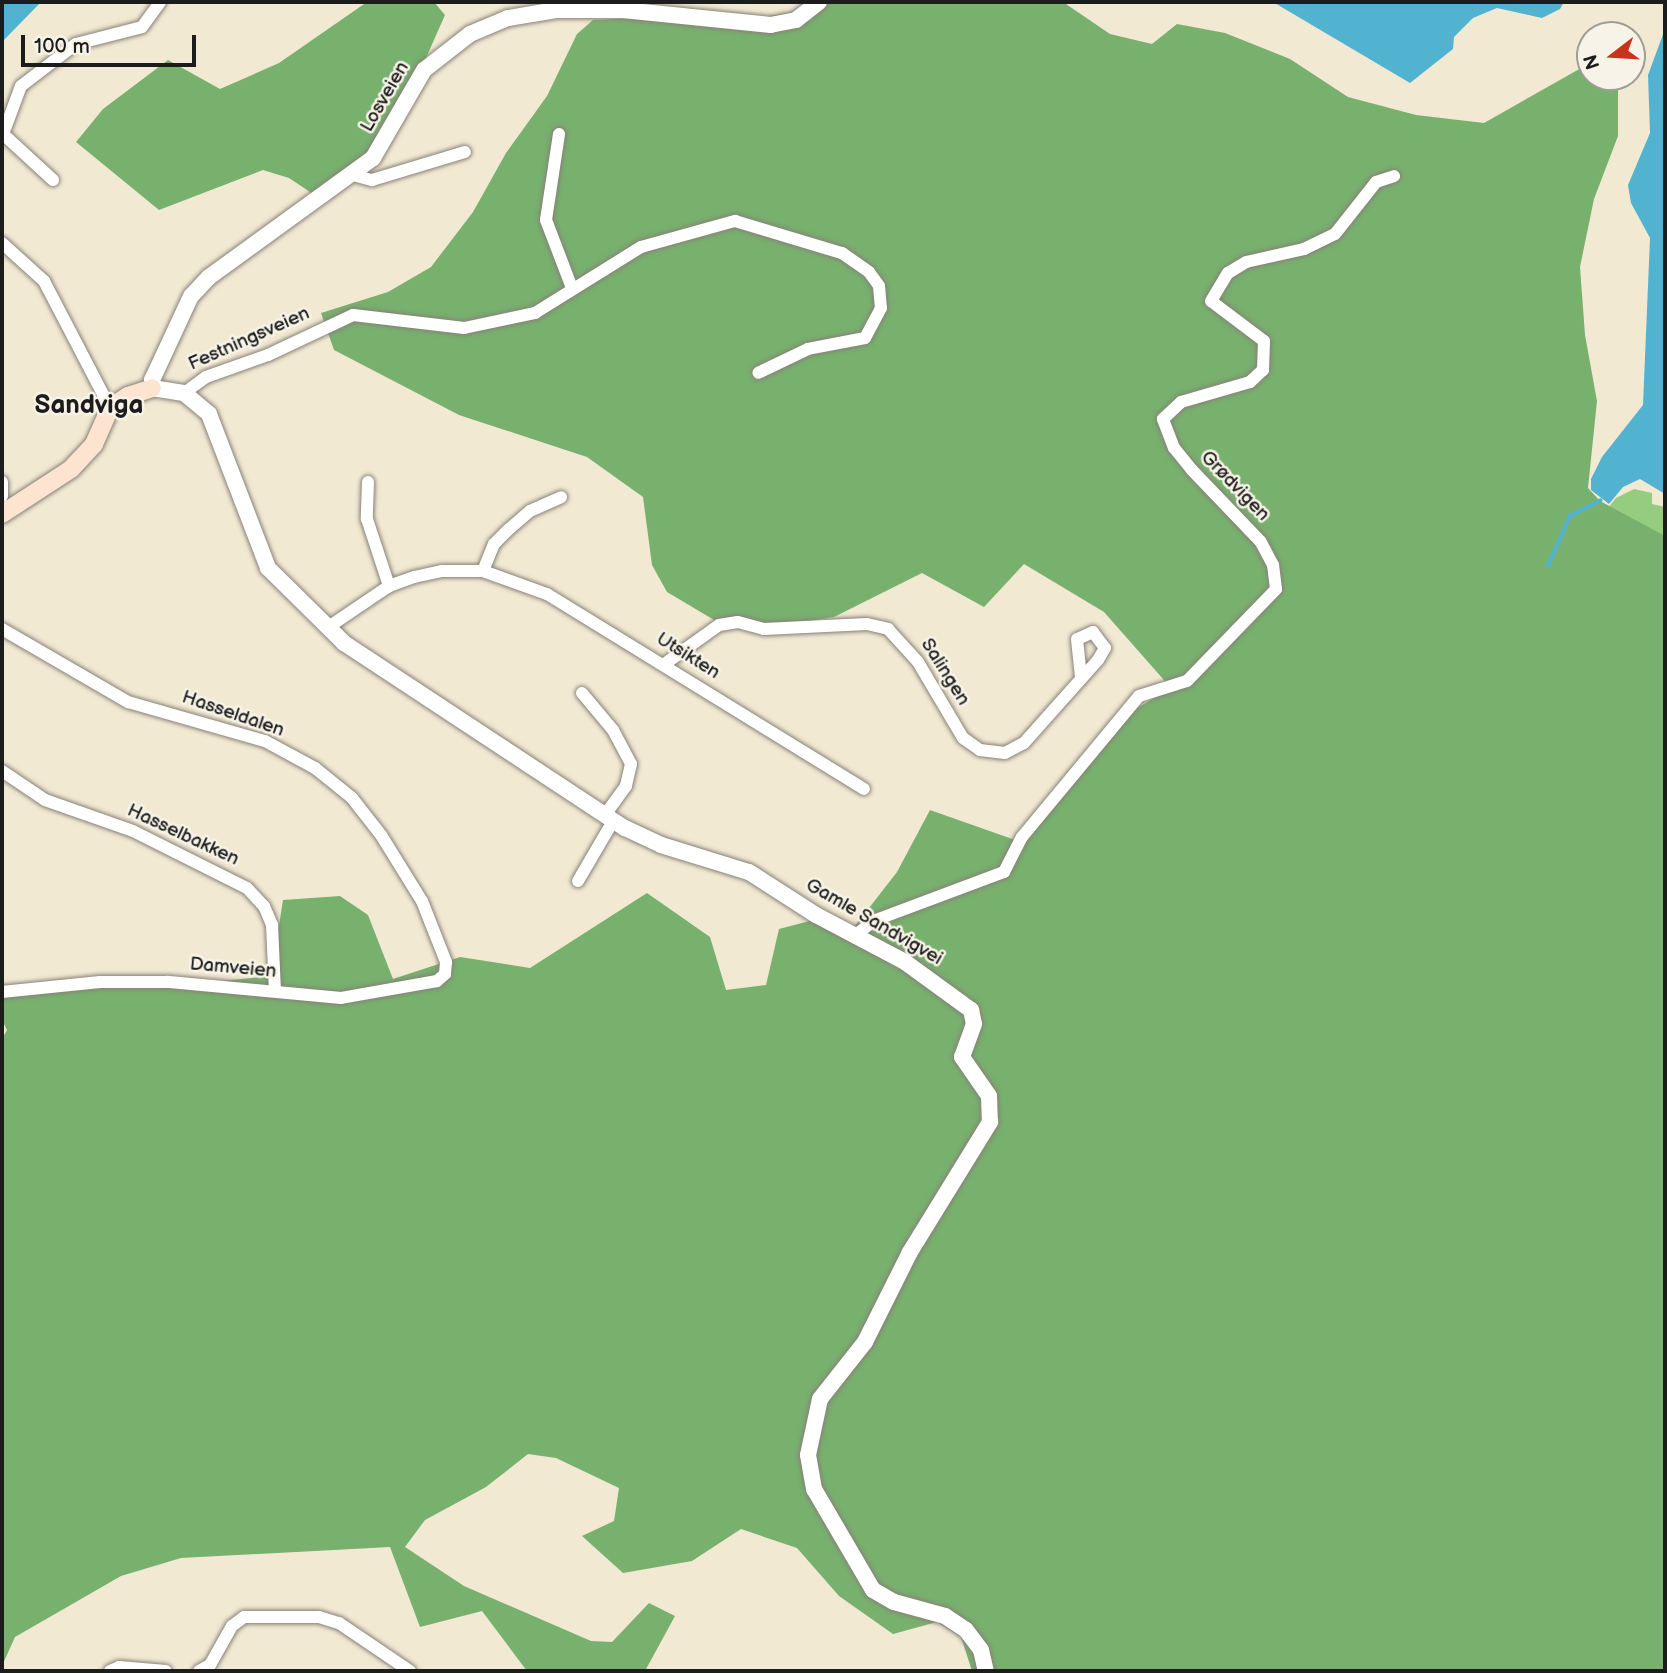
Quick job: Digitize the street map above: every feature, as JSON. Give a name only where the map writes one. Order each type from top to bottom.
[{"type":"main road","points":[[2,514],[42,492],[78,463],[94,444],[110,408],[152,388]]},
{"type":"street","points":[[53,180],[2,136],[21,86],[76,44],[142,27],[160,2]]},
{"type":"street","name":"Losveien","points":[[152,388],[156,365],[191,296],[209,277],[353,175],[391,133],[405,102],[433,60],[470,34],[508,18],[556,10],[623,10],[771,25],[796,19],[819,2]]},
{"type":"street","points":[[559,134],[546,201],[547,220],[572,288]]},
{"type":"street","points":[[353,175],[372,180],[465,152]]},
{"type":"street","name":"Grødvigen","points":[[856,935],[873,921],[1003,872],[1022,837],[1139,696],[1187,681],[1276,589],[1273,565],[1261,541],[1174,448],[1165,429],[1165,413],[1181,402],[1250,382],[1263,370],[1264,341],[1215,306],[1210,296],[1216,285],[1246,262],[1304,249],[1335,234],[1376,183],[1394,176]]},
{"type":"street","name":"Festningsveien","points":[[184,393],[205,377],[268,355],[353,315],[464,328],[535,313],[641,247],[735,221],[842,253],[869,272],[879,286],[881,308],[864,338],[808,349],[758,373]]},
{"type":"street","points":[[2,243],[44,281],[110,408]]},
{"type":"street","points":[[152,388],[184,393]]},
{"type":"street","name":"Gamle Sandvigvei","points":[[184,393],[209,414],[268,568],[327,628],[609,818],[661,845],[749,872],[968,1005],[974,1019],[962,1057],[992,1109],[983,1136],[910,1252],[865,1342],[820,1399],[808,1440],[811,1479],[873,1590],[894,1602],[945,1616],[966,1630],[981,1650],[986,1671]]},
{"type":"street","points":[[2,482],[2,496]]},
{"type":"street","points":[[368,482],[367,519],[389,586]]},
{"type":"street","points":[[483,571],[494,544],[508,530],[530,511],[561,497]]},
{"type":"street","name":"Utsikten","points":[[327,628],[389,586],[442,571],[483,571],[547,594],[666,663],[864,789]]},
{"type":"street","name":"Salingen","points":[[666,663],[719,625],[738,622],[764,629],[867,624],[888,629],[918,662],[963,738],[980,750],[1006,753],[1024,743],[1081,676]]},
{"type":"street","name":"Hasseldalen","points":[[2,629],[119,698],[265,741],[315,768],[352,798],[381,835],[422,901],[446,962]]},
{"type":"street","points":[[578,881],[626,786],[631,764],[612,730],[582,693]]},
{"type":"street","name":"Hasselbakken","points":[[2,771],[45,800],[133,831],[247,887],[264,906],[272,925],[275,991]]},
{"type":"street","name":"Damveien","points":[[2,992],[100,982],[167,982],[341,998],[396,991],[438,981],[445,974],[446,962]]},
{"type":"street","points":[[204,1671],[232,1626],[244,1617],[319,1617],[339,1623],[410,1671]]},
{"type":"street","points":[[110,1671],[119,1667],[166,1671]]},
{"type":"green space","points":[[367,2],[434,2],[445,15],[403,110],[370,158],[313,194],[289,178],[263,170],[159,210],[76,142],[103,109],[168,60],[220,89],[279,63]]},
{"type":"green space","points":[[805,2],[1063,2],[1110,34],[1152,44],[1177,24],[1225,33],[1290,59],[1348,97],[1416,115],[1484,123],[1576,71],[1576,91],[1618,91],[1618,136],[1594,199],[1580,267],[1585,335],[1597,401],[1588,488],[1600,501],[1665,536],[1665,1671],[972,1671],[961,1637],[937,1622],[893,1634],[839,1596],[797,1548],[741,1529],[692,1561],[623,1573],[582,1536],[614,1521],[619,1488],[556,1458],[528,1454],[486,1487],[425,1520],[405,1547],[464,1586],[591,1641],[612,1642],[649,1603],[675,1616],[645,1671],[527,1671],[482,1611],[420,1627],[390,1547],[181,1558],[121,1576],[15,1637],[2,1666],[2,1039],[7,1030],[2,1020],[2,988],[202,983],[271,976],[283,900],[340,896],[368,915],[393,979],[460,957],[530,968],[647,893],[710,937],[726,990],[766,985],[779,929],[813,920],[855,926],[897,872],[930,810],[1021,842],[1137,708],[1171,688],[1104,612],[1024,564],[984,607],[922,573],[834,617],[771,627],[739,621],[731,630],[667,592],[652,565],[643,497],[587,457],[459,415],[334,350],[321,313],[388,292],[431,267],[473,212],[506,153],[547,96],[577,34],[593,20],[662,17],[729,23],[799,11]]},
{"type":"green space","points":[[1634,489],[1652,493],[1652,504],[1665,507],[1665,670],[1603,514],[1616,498]]},
{"type":"water","points":[[2,2],[41,2],[2,42]]},
{"type":"water","points":[[1273,2],[1564,2],[1560,9],[1542,18],[1497,8],[1473,18],[1454,37],[1453,49],[1410,83]]},
{"type":"water","points":[[1665,29],[1665,494],[1640,479],[1623,487],[1609,504],[1591,490],[1591,479],[1602,457],[1643,405],[1650,238],[1631,203],[1628,185],[1650,133],[1648,75]]},
{"type":"waterway","points":[[1548,566],[1570,516],[1600,501]]},
{"type":"district","name":"Sandviga","points":[[89,406]]}]
